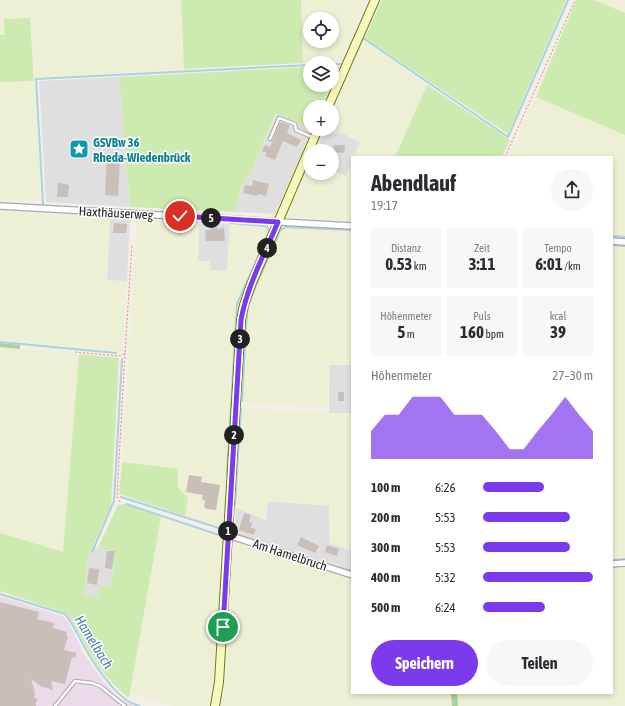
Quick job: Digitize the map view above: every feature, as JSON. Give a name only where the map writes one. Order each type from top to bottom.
[{"type":"street","points":[[331,100],[375,0]]},
{"type":"street","points":[[214,706],[219,682],[242,312],[251,285],[314,138]]},
{"type":"street","name":"Haxthäuserweg","points":[[0,206],[351,226]]},
{"type":"street","points":[[613,241],[625,242]]},
{"type":"street","name":"Am Hamelbruch","points":[[228,535],[351,575]]},
{"type":"street","points":[[613,564],[625,563]]},
{"type":"lane","points":[[270,139],[279,118],[295,124],[296,130],[314,138]]},
{"type":"lane","points":[[55,706],[75,681],[92,683],[100,686],[125,706]]},
{"type":"path","points":[[505,156],[575,0]]},
{"type":"path","points":[[120,502],[117,496],[132,244]]},
{"type":"path","points":[[75,352],[119,356],[126,353]]},
{"type":"shaded area","points":[[119,77],[130,207],[46,202],[39,81]]},
{"type":"shaded area","points":[[277,113],[303,125],[303,136],[309,136],[305,144],[303,144],[303,150],[275,214],[236,212],[241,186],[251,172]]},
{"type":"shaded area","points":[[339,133],[343,133],[360,143],[354,156],[351,156],[351,164],[346,176],[339,174],[339,144],[319,144],[323,136],[339,136]]},
{"type":"shaded area","points":[[110,218],[130,219],[127,281],[107,281]]},
{"type":"shaded area","points":[[199,223],[230,224],[227,271],[209,270],[198,261]]},
{"type":"shaded area","points":[[329,365],[351,365],[351,413],[329,413]]},
{"type":"shaded area","points":[[268,501],[329,506],[330,543],[351,551],[351,570],[234,533],[236,508],[266,519]]},
{"type":"shaded area","points":[[92,547],[115,550],[111,586],[98,597],[84,595],[88,556]]},
{"type":"shaded area","points":[[0,596],[62,616],[68,621],[84,654],[103,681],[117,696],[133,706],[0,706]]},
{"type":"green space","points":[[0,0],[181,0],[184,69],[34,78],[30,18],[5,35],[0,35]]},
{"type":"green space","points":[[181,0],[301,0],[303,63],[184,69]]},
{"type":"green space","points":[[301,0],[367,0],[340,61],[339,56],[303,56],[303,63]]},
{"type":"green space","points":[[382,0],[566,0],[508,134],[365,38]]},
{"type":"green space","points":[[576,0],[594,0],[625,13],[625,135],[536,97]]},
{"type":"green space","points":[[594,0],[625,0],[625,13]]},
{"type":"green space","points":[[30,18],[34,81],[0,82],[0,35],[5,35],[4,19]]},
{"type":"green space","points":[[363,40],[427,85],[395,156],[354,156],[360,143],[343,133],[339,133],[338,100]]},
{"type":"green space","points":[[303,67],[303,92],[327,92],[324,100],[303,100],[303,125],[276,113],[251,172],[241,186],[236,212],[130,207],[119,77]]},
{"type":"green space","points":[[34,81],[41,201],[0,199],[0,82]]},
{"type":"green space","points":[[427,85],[510,140],[502,156],[395,156]]},
{"type":"green space","points":[[536,97],[625,135],[625,235],[613,235],[613,156],[509,156]]},
{"type":"green space","points":[[351,164],[351,221],[292,217],[288,214],[303,180],[339,180],[339,174],[346,176]]},
{"type":"green space","points":[[0,212],[110,218],[107,280],[127,281],[122,352],[0,340]]},
{"type":"green space","points":[[137,219],[199,223],[198,261],[210,261],[210,270],[227,271],[230,224],[264,226],[268,231],[254,262],[250,260],[247,266],[251,269],[237,303],[223,529],[185,516],[188,498],[122,462]]},
{"type":"green space","points":[[286,227],[351,231],[351,365],[329,365],[328,408],[246,403],[243,400],[249,306],[281,231]]},
{"type":"green space","points":[[613,246],[625,247],[625,558],[613,559]]},
{"type":"green space","points":[[0,343],[20,345],[20,349],[0,347]]},
{"type":"green space","points":[[0,347],[79,354],[63,553],[0,533]]},
{"type":"green space","points":[[79,354],[119,358],[111,506],[88,556],[84,595],[98,597],[99,585],[111,586],[115,551],[98,548],[118,505],[123,504],[161,517],[129,698],[117,688],[102,670],[66,613],[0,591],[0,533],[63,552]]},
{"type":"green space","points":[[243,408],[351,413],[351,551],[330,543],[329,506],[268,501],[266,520],[236,508]]},
{"type":"green space","points":[[122,462],[178,469],[178,488],[188,498],[185,516],[119,494]]},
{"type":"green space","points":[[161,517],[220,537],[222,540],[213,682],[209,706],[174,706],[131,692]]},
{"type":"green space","points":[[238,542],[351,578],[351,694],[451,694],[452,706],[220,706],[225,682],[233,545]]},
{"type":"green space","points":[[625,567],[625,706],[458,706],[457,694],[613,694],[613,568]]},
{"type":"green space","points":[[451,694],[457,694],[458,706],[452,706]]},
{"type":"building","points":[[280,122],[290,125],[287,133],[301,140],[297,147],[283,141],[275,160],[265,156],[267,153],[262,151],[265,145],[270,147]]},
{"type":"building","points":[[339,145],[345,145],[344,153],[339,153]]},
{"type":"building","points":[[107,157],[120,158],[118,196],[105,195]]},
{"type":"building","points":[[253,180],[269,184],[266,196],[243,193],[245,185],[252,186]]},
{"type":"building","points":[[58,183],[69,185],[68,197],[57,197]]},
{"type":"building","points":[[114,223],[127,224],[126,233],[113,233]]},
{"type":"building","points":[[217,223],[217,229],[224,228],[225,241],[206,241],[205,230],[211,230],[211,224]]},
{"type":"building","points":[[338,392],[344,392],[344,401],[338,401]]},
{"type":"building","points":[[189,475],[202,477],[201,482],[220,485],[216,510],[206,509],[204,507],[205,500],[202,500],[203,495],[186,492]]},
{"type":"building","points":[[244,513],[251,515],[249,522],[252,523],[251,528],[256,529],[254,535],[239,530]]},
{"type":"building","points":[[301,537],[319,546],[315,553],[297,545]]},
{"type":"building","points":[[327,545],[339,549],[337,556],[325,552]]},
{"type":"building","points":[[107,551],[115,551],[112,569],[105,568]]},
{"type":"building","points":[[89,568],[99,569],[97,585],[87,583]]},
{"type":"building","points":[[0,602],[39,612],[37,619],[54,623],[53,628],[67,632],[66,635],[68,636],[64,650],[77,653],[75,658],[72,657],[65,684],[51,681],[53,691],[42,687],[31,679],[35,693],[34,697],[38,700],[36,702],[36,706],[0,706]]},
{"type":"waterway","points":[[363,38],[508,137],[568,0]]},
{"type":"waterway","points":[[43,204],[36,79],[303,65]]},
{"type":"waterway","points":[[227,474],[237,304],[269,231],[267,227],[264,226],[230,223]]},
{"type":"waterway","points":[[242,401],[248,305],[280,231],[286,227],[351,230]]},
{"type":"waterway","points":[[613,236],[625,237]]},
{"type":"waterway","points":[[613,245],[625,246]]},
{"type":"waterway","points":[[0,342],[116,353]]},
{"type":"waterway","points":[[92,552],[114,501],[122,359]]},
{"type":"waterway","points":[[235,504],[241,409]]},
{"type":"waterway","points":[[121,497],[222,529]]},
{"type":"waterway","points":[[126,504],[219,535]]},
{"type":"waterway","points":[[613,560],[625,559]]},
{"type":"waterway","points":[[337,567],[351,571]]},
{"type":"waterway","name":"Hamelbach","points":[[0,594],[65,614],[104,678],[124,698],[131,703],[140,706]]},
{"type":"place","name":"GSVBw 36 Rheda-Wiedenbrück","points":[[79,149]]},
{"type":"route","points":[[180,216],[278,222],[251,285],[244,305],[241,320],[223,627]]}]
